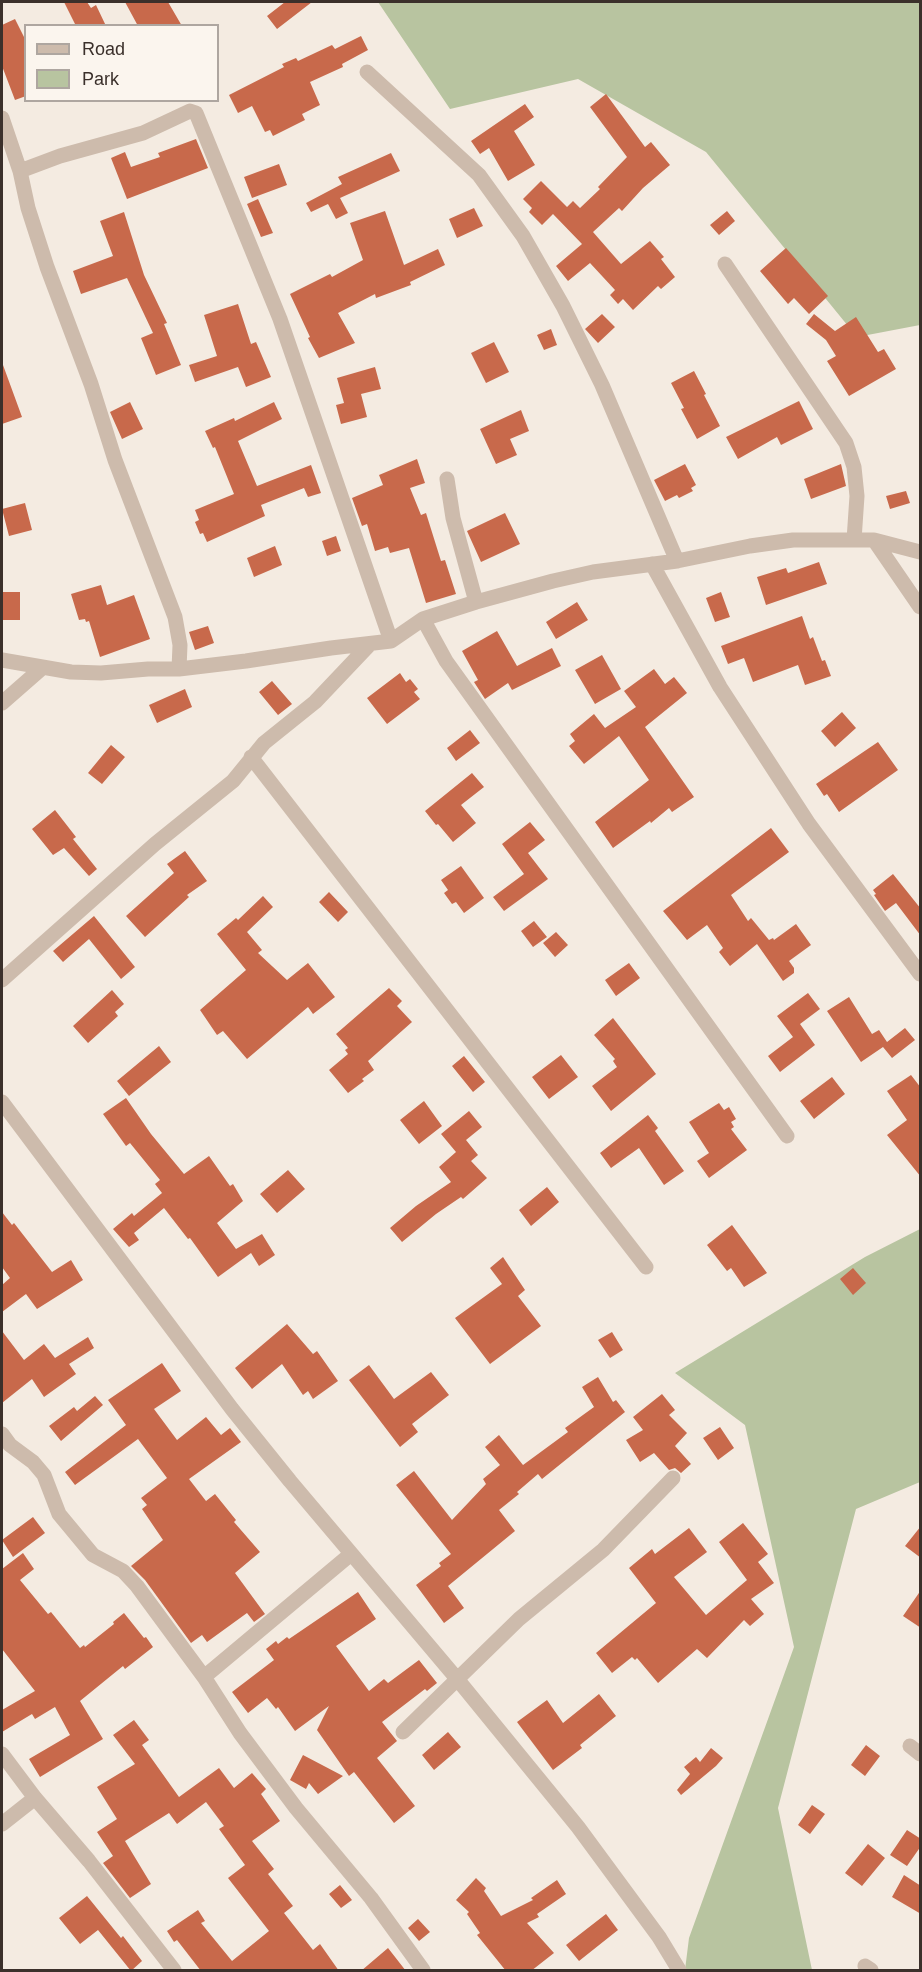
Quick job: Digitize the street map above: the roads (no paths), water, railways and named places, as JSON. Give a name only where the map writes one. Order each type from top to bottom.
[{"type":"street","points":[[367,72],[479,175],[523,236],[563,306],[602,385],[677,561]]},
{"type":"street","points":[[20,171],[60,156],[142,133],[190,111],[196,112],[280,319],[391,641]]},
{"type":"street","points":[[2,118],[20,171],[28,208],[47,267],[91,384],[115,460],[172,610],[180,645],[179,669]]},
{"type":"street","points":[[725,264],[846,443],[854,466],[857,496],[854,540]]},
{"type":"street","points":[[447,479],[453,518],[476,602]]},
{"type":"street","points":[[2,660],[71,672],[101,673],[179,669],[246,662],[391,641],[423,620],[476,602],[573,577],[793,540],[874,540],[921,552]]},
{"type":"street","points":[[874,540],[921,608]]},
{"type":"street","points":[[652,564],[720,687],[809,824],[921,974]]},
{"type":"street","points":[[423,620],[446,661],[787,1136]]},
{"type":"street","points":[[2,981],[155,844],[232,781],[264,743],[315,702],[369,644]]},
{"type":"street","points":[[2,703],[42,668]]},
{"type":"street","points":[[251,757],[646,1267]]},
{"type":"street","points":[[2,1102],[225,1400],[578,1827],[659,1937],[679,1971]]},
{"type":"street","points":[[2,1434],[10,1445],[33,1462],[44,1475],[60,1514],[93,1556],[123,1571],[162,1619],[204,1677],[240,1733],[296,1808],[371,1898],[423,1971]]},
{"type":"street","points":[[403,1732],[519,1619],[603,1550],[673,1478]]},
{"type":"street","points":[[204,1677],[351,1554]]},
{"type":"street","points":[[2,1754],[174,1971]]},
{"type":"street","points":[[2,1824],[35,1798]]}]
